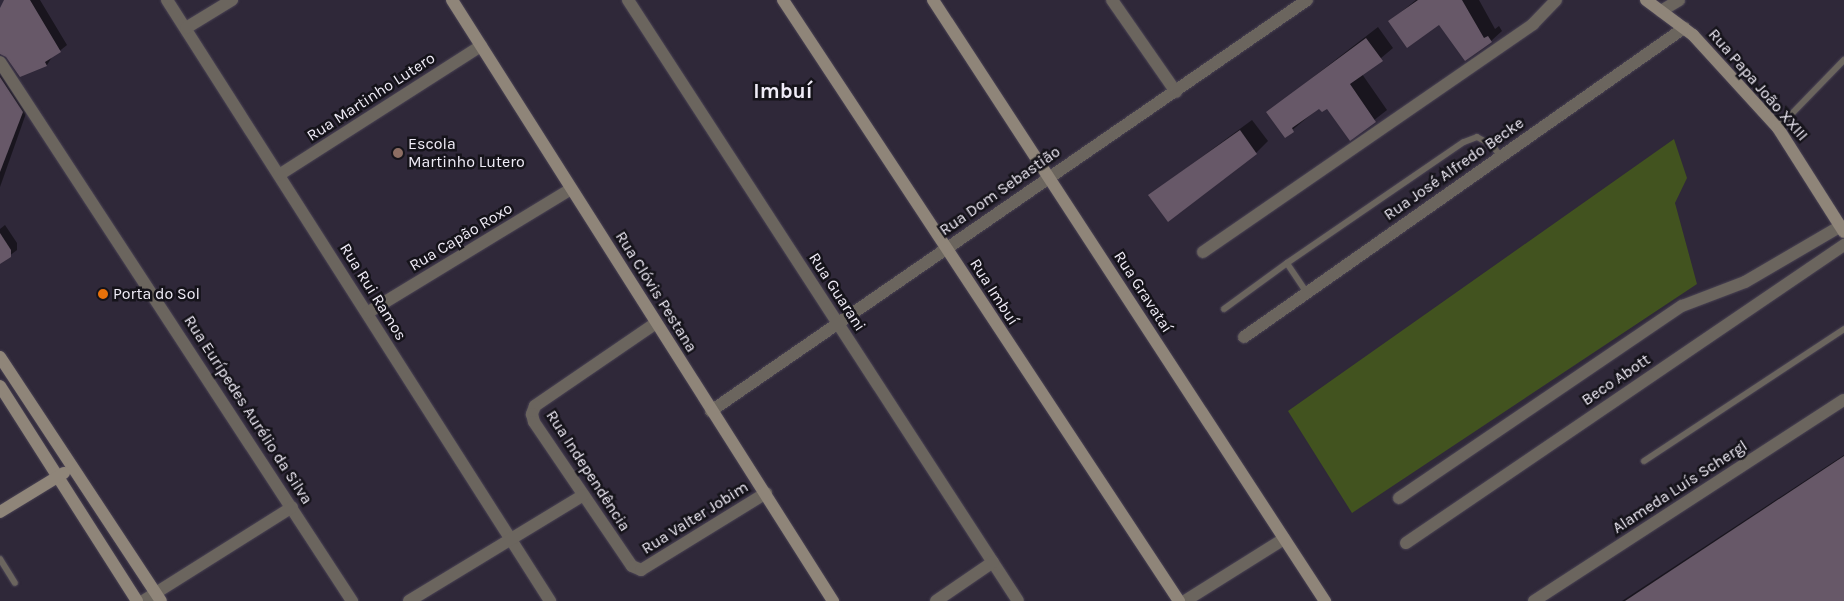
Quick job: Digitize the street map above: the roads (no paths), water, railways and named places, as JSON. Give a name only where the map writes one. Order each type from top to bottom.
[{"type":"street","name":"Rua Rui Ramos","points":[[167,0],[550,601]]},
{"type":"street","points":[[186,28],[232,0]]},
{"type":"street","name":"Rua Clóvis Pestana","points":[[452,0],[833,601]]},
{"type":"street","name":"Rua Guarani","points":[[628,0],[1018,601]]},
{"type":"street","name":"Rua Imbuí","points":[[783,0],[1179,601]]},
{"type":"street","name":"Rua Gravataí","points":[[933,0],[1325,601]]},
{"type":"street","points":[[1112,0],[1176,92]]},
{"type":"street","name":"Rua Dom Sebastião","points":[[712,411],[1307,0]]},
{"type":"street","points":[[1203,252],[1533,24],[1556,0]]},
{"type":"street","name":"Rua Papa João XXIII","points":[[1646,0],[1684,28],[1778,128],[1842,229]]},
{"type":"street","points":[[1661,11],[1679,0]]},
{"type":"street","name":"Rua José Alfredo Becke","points":[[1244,337],[1684,28]]},
{"type":"street","name":"Rua Martinho Lutero","points":[[279,175],[481,46]]},
{"type":"street","name":"Rua Eurípedes Aurélio da Silva","points":[[0,62],[352,601]]},
{"type":"street","name":"Rua Capão Roxo","points":[[367,313],[571,189]]},
{"type":"street","points":[[1399,498],[1682,306],[1745,282],[1842,229]]},
{"type":"street","name":"Beco Abott","points":[[1406,543],[1844,244]]},
{"type":"street","name":"Rua Independência","points":[[642,570],[632,566],[583,495],[532,414],[535,406],[656,323]]},
{"type":"street","points":[[0,357],[158,597]]},
{"type":"street","points":[[0,386],[137,601]]},
{"type":"street","name":"Alameda Luís Schergl","points":[[1534,601],[1844,400]]},
{"type":"street","points":[[0,512],[73,468]]},
{"type":"street","name":"Rua Valter Jobim","points":[[642,570],[766,493]]},
{"type":"street","points":[[409,601],[583,495]]},
{"type":"street","points":[[143,601],[158,597],[292,507]]},
{"type":"street","points":[[1185,601],[1284,539]]},
{"type":"street","points":[[936,601],[993,562]]},
{"type":"lane","points":[[1778,128],[1844,60]]},
{"type":"lane","points":[[1224,309],[1287,263],[1464,142],[1477,137],[1493,146],[1500,156]]},
{"type":"lane","points":[[1287,263],[1307,293]]},
{"type":"lane","points":[[1644,461],[1844,329]]},
{"type":"lane","points":[[0,559],[15,583]]},
{"type":"place","name":"Escola Martinho Lutero","points":[[398,153]]},
{"type":"place","name":"Porta do Sol","points":[[103,294]]},
{"type":"district","name":"Imbuí","points":[[783,91]]}]
